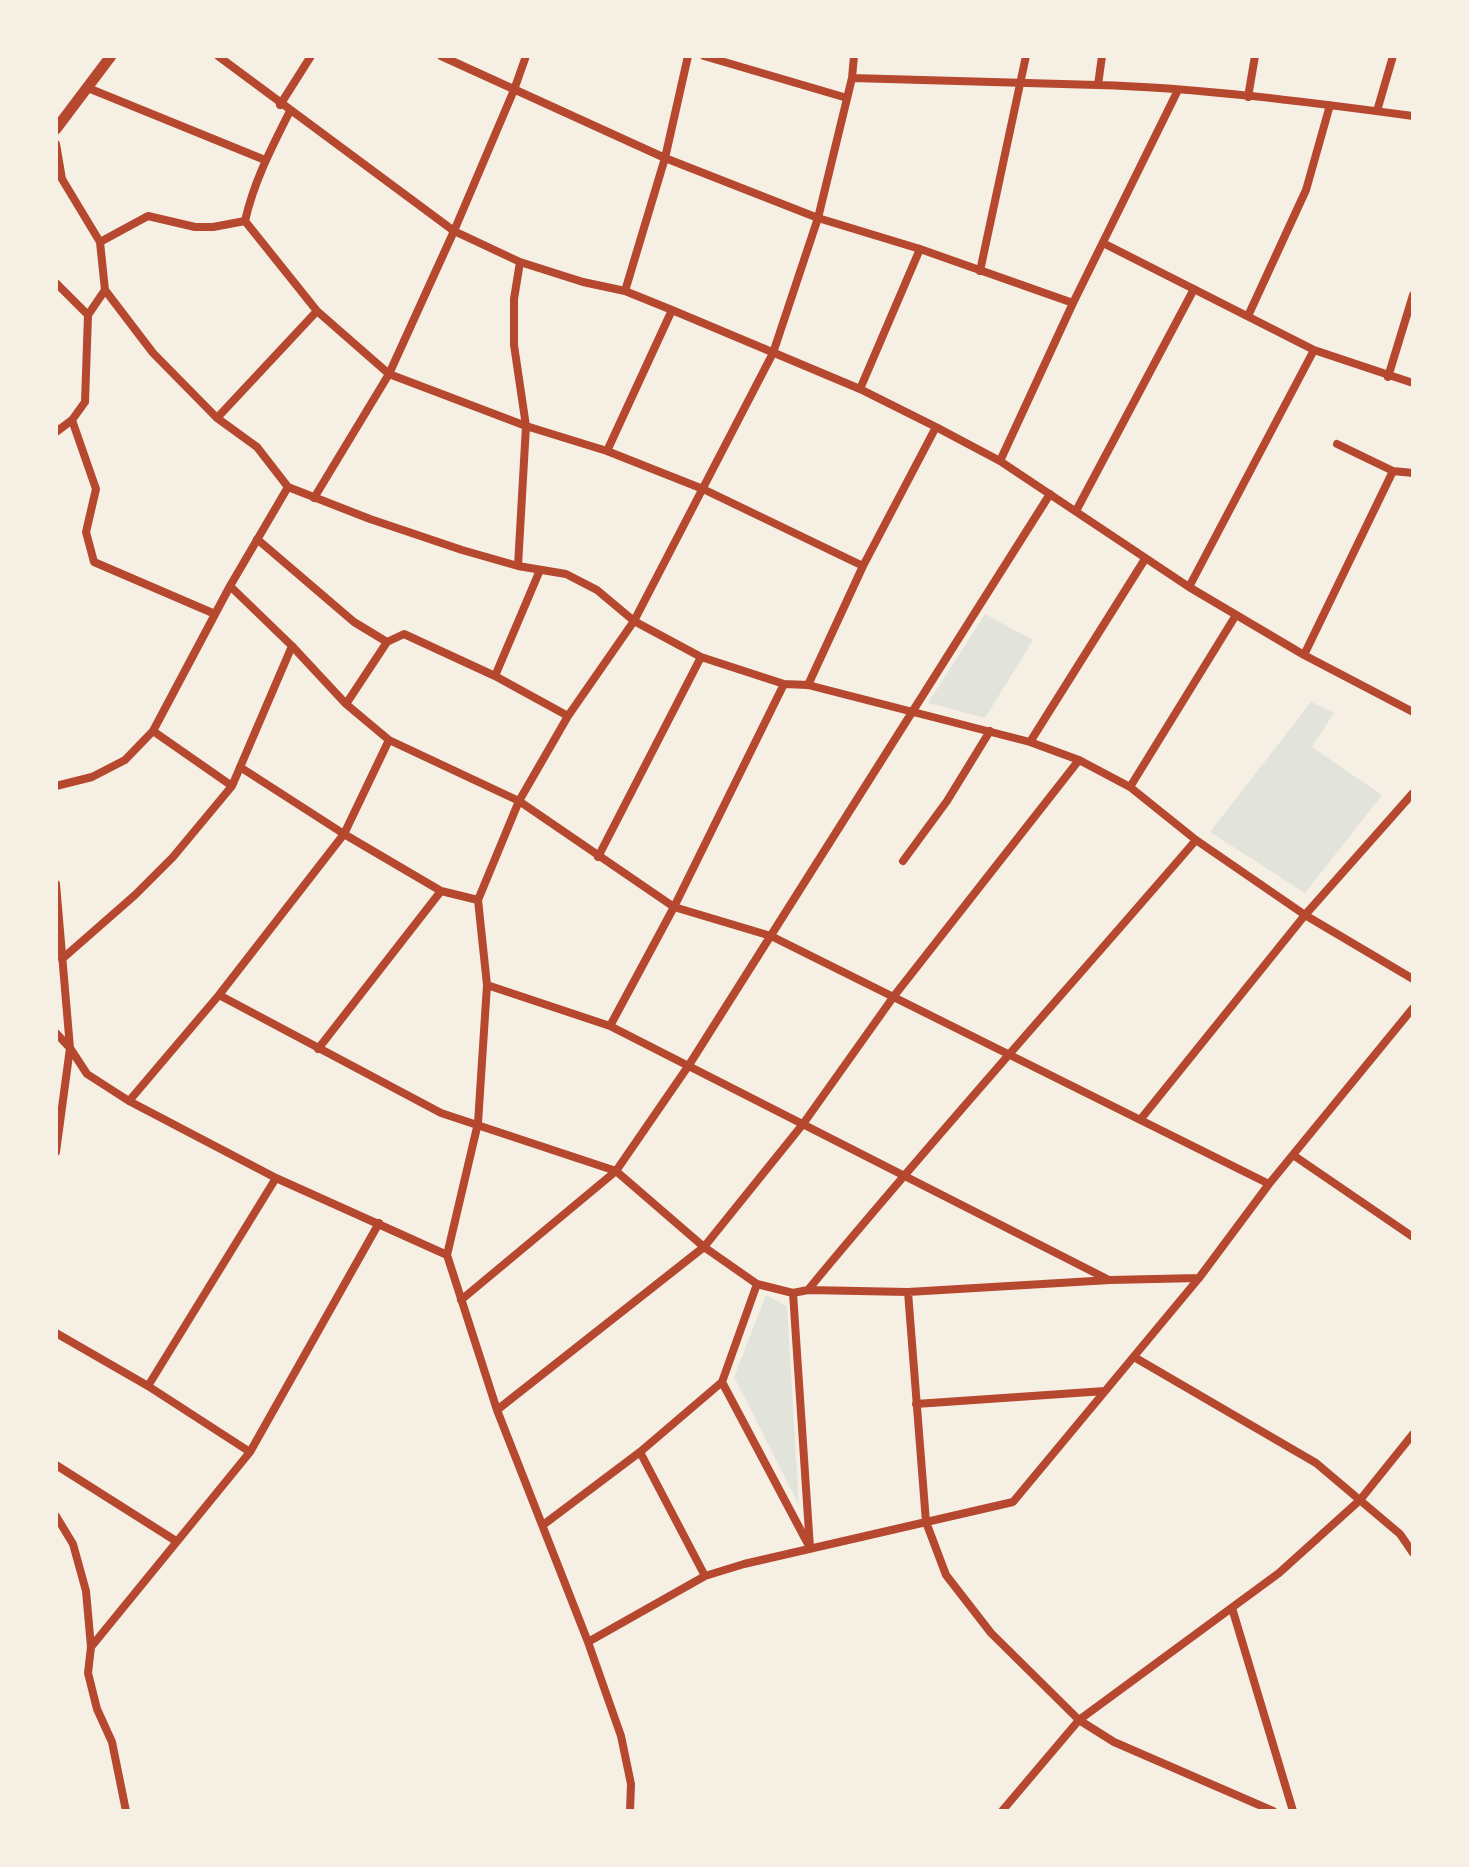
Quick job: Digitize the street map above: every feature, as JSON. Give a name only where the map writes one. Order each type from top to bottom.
[{"type":"main road","points":[[56,129],[111,56]]},
{"type":"street","points":[[218,56],[280,105],[454,231],[520,262],[583,282],[625,291],[672,310],[860,389],[936,427],[1000,461],[1189,587],[1304,655],[1413,712]]},
{"type":"street","points":[[280,105],[311,56]]},
{"type":"street","points":[[441,56],[665,158],[818,218],[920,249],[1073,303]]},
{"type":"street","points":[[314,498],[389,374],[454,231],[526,56]]},
{"type":"street","points":[[625,291],[665,158],[688,56]]},
{"type":"street","points":[[704,56],[847,98]]},
{"type":"street","points":[[630,1811],[631,1784],[621,1736],[588,1642],[497,1410],[447,1255],[478,1123],[487,985],[478,900],[519,801],[568,716],[634,621],[773,353],[818,218],[852,78],[854,56]]},
{"type":"street","points":[[980,271],[1026,56]]},
{"type":"street","points":[[1098,85],[1102,56]]},
{"type":"street","points":[[1248,97],[1255,56]]},
{"type":"street","points":[[1377,111],[1393,56]]},
{"type":"street","points":[[852,78],[1178,90],[1413,116]]},
{"type":"street","points":[[88,88],[265,160]]},
{"type":"street","points":[[1000,461],[1073,303],[1178,90]]},
{"type":"street","points":[[1248,316],[1306,190],[1330,105]]},
{"type":"street","points":[[245,221],[265,160],[290,111]]},
{"type":"street","points":[[56,144],[59,182],[100,242],[105,290],[153,353],[217,418],[257,447],[288,487],[462,550],[518,566],[566,574],[597,590],[634,621],[701,657],[784,684],[808,685],[990,731],[1079,760],[1130,787],[1196,840],[1305,915],[1413,979]]},
{"type":"street","points":[[100,242],[148,216],[195,227],[245,221]]},
{"type":"street","points":[[245,221],[317,311],[389,374],[526,426],[607,451],[703,489],[863,566]]},
{"type":"street","points":[[1103,243],[1314,350],[1413,383]]},
{"type":"street","points":[[860,389],[920,249]]},
{"type":"street","points":[[518,566],[526,426],[514,345],[514,299],[520,262]]},
{"type":"street","points":[[56,283],[88,315]]},
{"type":"street","points":[[1076,511],[1194,289]]},
{"type":"street","points":[[56,432],[72,420],[85,402],[88,315],[105,290]]},
{"type":"street","points":[[1388,377],[1413,295]]},
{"type":"street","points":[[607,451],[672,310]]},
{"type":"street","points":[[217,418],[317,311]]},
{"type":"street","points":[[1189,587],[1314,350]]},
{"type":"street","points":[[72,420],[96,489],[86,532],[94,562],[215,614]]},
{"type":"street","points":[[808,685],[863,566],[936,427]]},
{"type":"street","points":[[1337,444],[1393,471],[1413,473]]},
{"type":"street","points":[[1304,655],[1393,471]]},
{"type":"street","points":[[56,786],[92,777],[125,760],[153,731],[230,586],[288,487]]},
{"type":"street","points":[[461,1300],[616,1171],[689,1065],[1050,494]]},
{"type":"street","points":[[257,539],[354,622],[387,642]]},
{"type":"street","points":[[1030,742],[1145,559]]},
{"type":"street","points":[[495,676],[540,570]]},
{"type":"street","points":[[230,586],[346,704],[389,740],[519,801],[674,907],[771,936],[1269,1184]]},
{"type":"street","points":[[1130,787],[1236,615]]},
{"type":"street","points":[[346,704],[387,642],[404,634],[495,676],[568,716]]},
{"type":"street","points":[[62,959],[173,857],[232,786],[292,646]]},
{"type":"street","points":[[598,857],[701,657]]},
{"type":"street","points":[[610,1026],[674,907],[784,684]]},
{"type":"street","points":[[153,731],[232,786]]},
{"type":"street","points":[[903,861],[947,801],[990,731]]},
{"type":"street","points":[[129,1101],[219,995],[344,834],[389,740]]},
{"type":"street","points":[[497,1410],[704,1247],[803,1124],[894,996],[1079,760]]},
{"type":"street","points":[[240,767],[344,834],[441,891],[478,900]]},
{"type":"street","points":[[1140,1120],[1305,915],[1413,793]]},
{"type":"street","points":[[808,1290],[904,1174],[1196,840]]},
{"type":"street","points":[[56,884],[70,1048],[56,1152]]},
{"type":"street","points":[[318,1049],[441,891]]},
{"type":"street","points":[[487,985],[610,1026],[1110,1280]]},
{"type":"street","points":[[219,995],[441,1113],[616,1171],[704,1247],[757,1284],[793,1293],[808,1290],[908,1292],[1199,1278]]},
{"type":"street","points":[[588,1642],[705,1576],[810,1548],[1013,1502],[1199,1278],[1269,1184],[1413,1008]]},
{"type":"street","points":[[56,1033],[87,1074],[129,1101],[276,1178],[447,1255]]},
{"type":"street","points":[[1293,1155],[1413,1237]]},
{"type":"street","points":[[148,1386],[276,1178]]},
{"type":"street","points":[[91,1647],[250,1452],[379,1223]]},
{"type":"street","points":[[543,1525],[640,1452],[722,1382],[757,1284]]},
{"type":"street","points":[[908,1292],[926,1522],[946,1575],[991,1633],[1079,1720],[1114,1742],[1273,1811]]},
{"type":"street","points":[[793,1293],[810,1548]]},
{"type":"street","points":[[56,1333],[148,1386],[250,1452]]},
{"type":"street","points":[[1134,1357],[1316,1463],[1400,1534],[1413,1553]]},
{"type":"street","points":[[722,1382],[810,1548]]},
{"type":"street","points":[[916,1404],[1105,1391]]},
{"type":"street","points":[[1002,1811],[1079,1720],[1279,1573],[1360,1500],[1413,1434]]},
{"type":"street","points":[[640,1452],[705,1576]]},
{"type":"street","points":[[56,1465],[176,1541]]},
{"type":"street","points":[[56,1516],[73,1544],[86,1591],[91,1647],[88,1673],[97,1709],[112,1742],[126,1811]]},
{"type":"street","points":[[1232,1608],[1293,1811]]},
{"type":"shaded area","points":[[985,614],[1033,640],[985,718],[928,703]]},
{"type":"shaded area","points":[[1311,702],[1334,713],[1312,747],[1382,795],[1305,893],[1210,832]]},
{"type":"shaded area","points":[[766,1295],[787,1306],[799,1505],[734,1377]]}]
